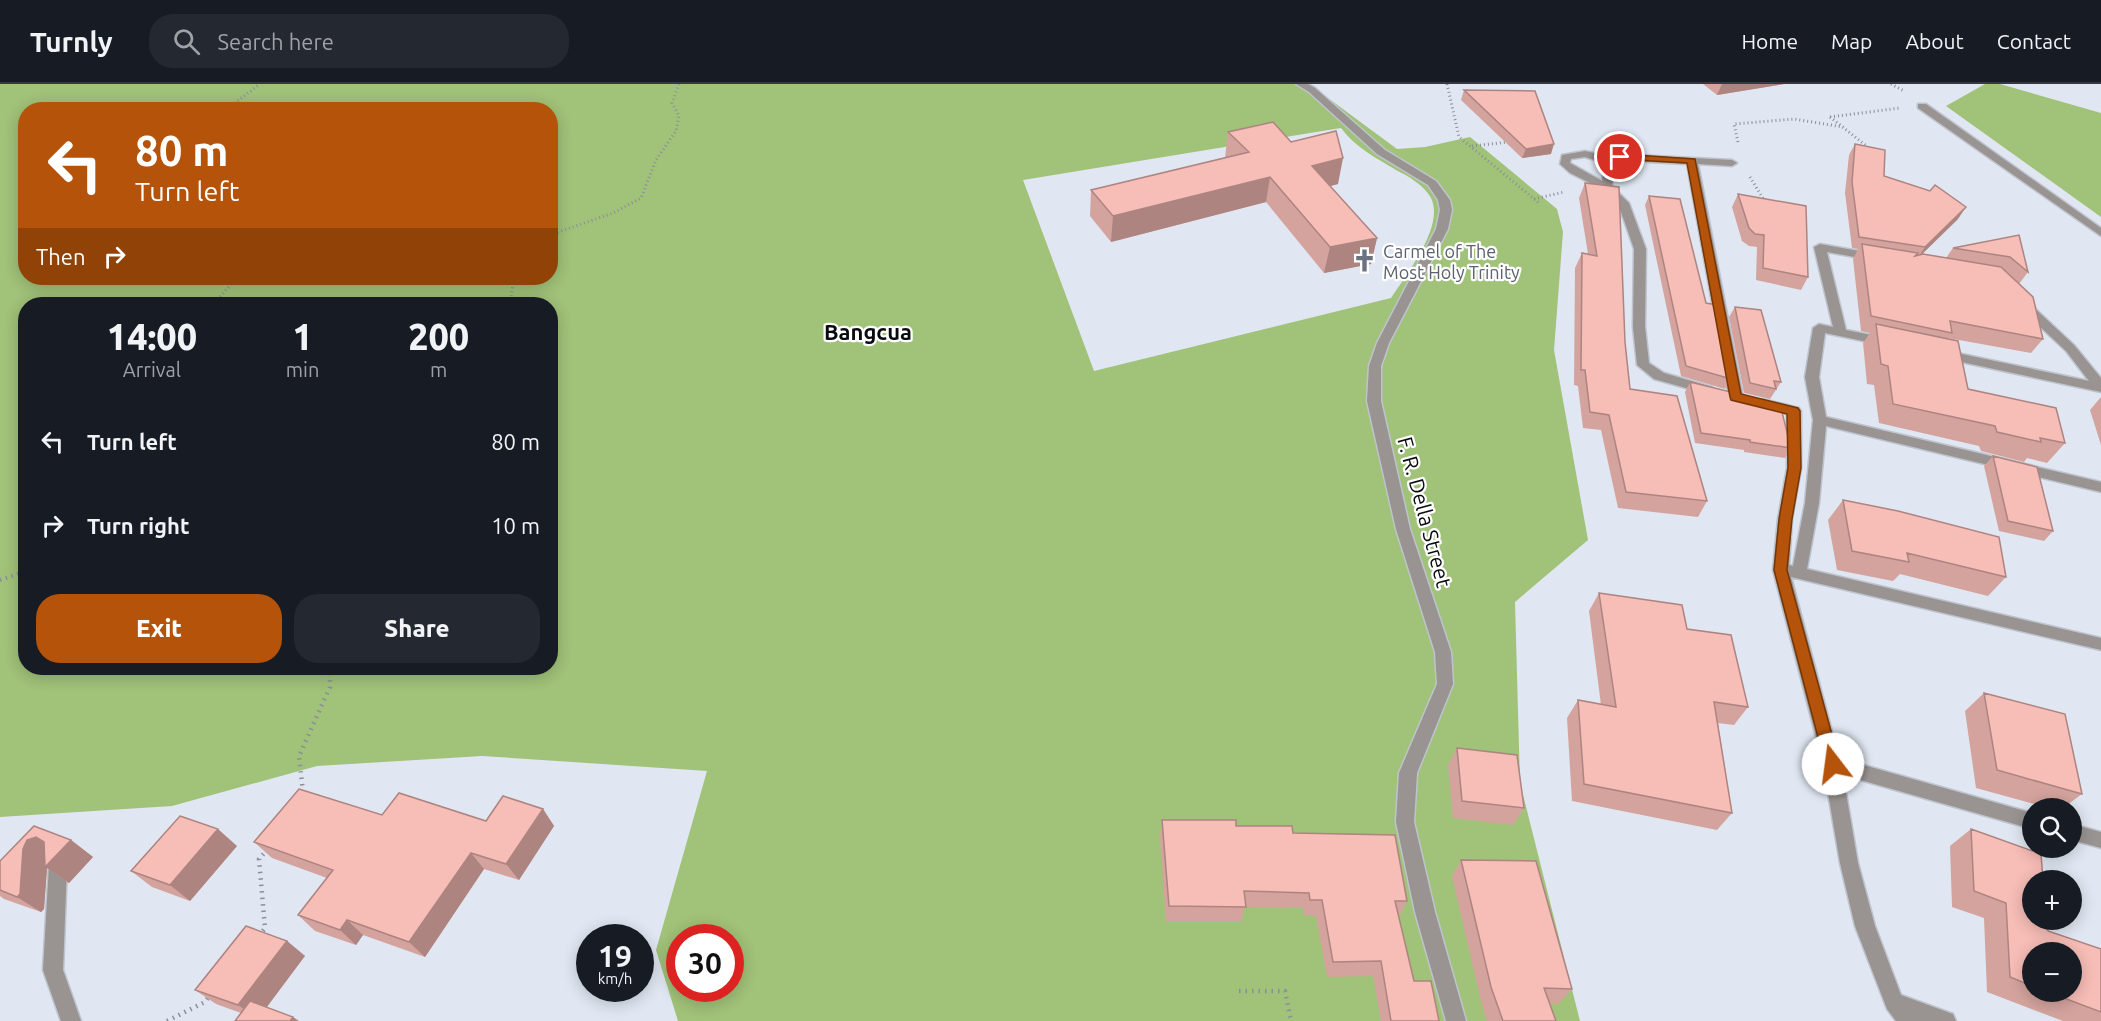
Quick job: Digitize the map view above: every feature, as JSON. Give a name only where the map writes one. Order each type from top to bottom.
[{"type":"street","name":"F. R. Della Street","points":[[1301,84],[1312,90],[1381,152],[1432,183],[1440,193],[1446,210],[1442,229],[1383,343],[1375,366],[1373,384],[1374,401],[1403,529],[1444,660],[1445,684],[1441,699],[1408,773],[1405,822],[1425,912],[1456,1021]]},
{"type":"street","points":[[1922,106],[2101,233]]},
{"type":"street","points":[[1732,163],[1574,155],[1566,157],[1564,161],[1574,171],[1606,187],[1623,203],[1640,249],[1639,327],[1643,365],[1659,376],[1794,411],[1794,468],[1785,519],[1780,570],[1833,764],[1849,863],[1865,926],[1894,1002],[1908,1021]]},
{"type":"street","points":[[1596,156],[1605,160],[1609,168],[1606,187]]},
{"type":"street","points":[[1692,161],[1736,397]]},
{"type":"street","points":[[1841,333],[1820,247],[1890,259]]},
{"type":"street","points":[[2011,293],[2070,348],[2101,387]]},
{"type":"street","points":[[1799,573],[1812,503],[1820,420],[1812,377],[1819,328],[1898,345]]},
{"type":"street","points":[[1932,352],[2101,387]]},
{"type":"street","points":[[1820,420],[2101,487]]},
{"type":"street","points":[[1780,570],[2101,644]]},
{"type":"street","points":[[1833,764],[2022,818]]},
{"type":"street","points":[[2082,835],[2101,840]]},
{"type":"street","points":[[58,866],[53,970],[71,1021]]},
{"type":"street","points":[[1894,1002],[1946,1021]]},
{"type":"path","points":[[236,102],[260,84]]},
{"type":"path","points":[[558,232],[613,213],[641,198],[656,160],[676,131],[679,116],[672,103],[679,84]]},
{"type":"path","points":[[1447,84],[1459,137],[1539,203]]},
{"type":"path","points":[[1878,154],[1830,117],[1922,106]]},
{"type":"path","points":[[1739,143],[1734,124],[1794,119],[1843,128]]},
{"type":"path","points":[[1471,147],[1516,141]]},
{"type":"path","points":[[1746,172],[1765,202]]},
{"type":"path","points":[[220,297],[231,285]]},
{"type":"path","points":[[0,580],[18,574]]},
{"type":"path","points":[[304,804],[300,756],[330,687],[330,675]]},
{"type":"path","points":[[257,937],[265,928],[259,859],[274,840]]},
{"type":"path","points":[[1239,990],[1285,991],[1291,1021]]},
{"type":"path","points":[[167,1021],[205,1002],[212,993]]},
{"type":"green space","points":[[0,84],[1309,84],[1397,149],[1425,147],[1470,137],[1557,209],[1563,232],[1554,350],[1588,540],[1515,602],[1520,783],[1580,1021],[678,1021],[672,1002],[744,1002],[744,924],[666,924],[666,982],[656,950],[707,771],[482,756],[317,766],[172,806],[0,817]],"holes":[[[1341,128],[1366,152],[1420,185],[1431,198],[1434,209],[1433,222],[1422,250],[1391,298],[1094,371],[1023,180]]]},
{"type":"green space","points":[[1985,84],[2000,84],[2101,113],[2101,217],[1946,106]]},
{"type":"building","points":[[1464,90],[1535,91],[1554,144],[1526,149]]},
{"type":"building","points":[[1273,122],[1291,142],[1336,131],[1343,158],[1312,166],[1377,238],[1330,247],[1270,177],[1113,216],[1091,190],[1249,152],[1228,132]]},
{"type":"building","points":[[1855,144],[1885,150],[1884,176],[1930,191],[1935,185],[1966,207],[1925,247],[1859,237],[1852,182]]},
{"type":"building","points":[[1585,183],[1619,187],[1625,342],[1630,389],[1677,396],[1707,501],[1626,492],[1609,415],[1590,412],[1585,370],[1581,370],[1582,253],[1597,256]]},
{"type":"building","points":[[1738,194],[1806,206],[1808,277],[1763,268],[1764,235],[1755,234],[1749,228]]},
{"type":"building","points":[[1649,196],[1680,199],[1706,303],[1717,305],[1731,379],[1686,366]]},
{"type":"building","points":[[2019,235],[2028,272],[2010,257],[1953,248]]},
{"type":"building","points":[[1862,244],[1918,253],[1915,256],[1923,254],[2001,267],[2033,297],[2043,339],[1950,321],[1952,333],[1871,316]]},
{"type":"building","points":[[1735,307],[1761,310],[1781,382],[1774,381],[1776,389],[1750,383]]},
{"type":"building","points":[[1876,324],[1958,341],[1968,389],[2056,408],[2065,443],[2040,438],[2041,442],[1997,432],[1995,426],[1893,404],[1888,366],[1881,364]]},
{"type":"building","points":[[1690,382],[1780,404],[1791,448],[1701,433]]},
{"type":"building","points":[[1993,456],[2037,467],[2053,531],[2008,521]]},
{"type":"building","points":[[1843,500],[1898,511],[1999,537],[2006,577],[1907,553],[1909,562],[1852,551]]},
{"type":"building","points":[[1599,593],[1682,605],[1687,629],[1731,635],[1748,707],[1714,702],[1732,813],[1584,784],[1578,700],[1616,707]]},
{"type":"building","points":[[1984,693],[2065,714],[2082,794],[1997,770]]},
{"type":"building","points":[[1457,748],[1517,755],[1524,808],[1462,801]]},
{"type":"building","points":[[299,789],[382,815],[399,793],[486,821],[503,796],[543,809],[506,864],[471,853],[409,942],[347,920],[340,930],[298,915],[333,870],[254,842]]},
{"type":"building","points":[[180,816],[218,829],[170,885],[131,871]]},
{"type":"building","points":[[1162,820],[1236,820],[1236,826],[1292,826],[1293,833],[1395,835],[1407,901],[1395,901],[1414,981],[1431,981],[1439,1021],[1391,1021],[1381,961],[1333,962],[1322,900],[1310,900],[1309,893],[1244,891],[1246,907],[1169,906]]},
{"type":"building","points":[[34,826],[71,840],[45,867],[44,842],[36,837],[27,840],[23,849],[20,894],[17,897],[0,890],[0,861]]},
{"type":"building","points":[[1971,829],[2022,847],[2022,858],[2041,858],[2042,870],[2022,870],[2022,930],[2048,930],[2080,942],[2022,942],[2022,982],[2010,977],[2006,903],[1974,891]]},
{"type":"building","points":[[1461,860],[1536,861],[1572,989],[1544,988],[1556,1021],[1503,1021],[1491,987]]},
{"type":"building","points":[[246,926],[287,941],[238,1005],[195,990]]},
{"type":"building","points":[[2082,943],[2101,949],[2101,1012],[2074,1002],[2082,1002]]},
{"type":"building","points":[[250,1001],[293,1017],[290,1021],[235,1021]]},
{"type":"place","name":"Carmel of The Most Holy Trinity","points":[[1365,261]]},
{"type":"district","name":"Bangcua","points":[[868,331]]},
{"type":"route","points":[[1620,157],[1692,161],[1736,397],[1794,411],[1794,468],[1785,519],[1780,570],[1833,764]]}]
